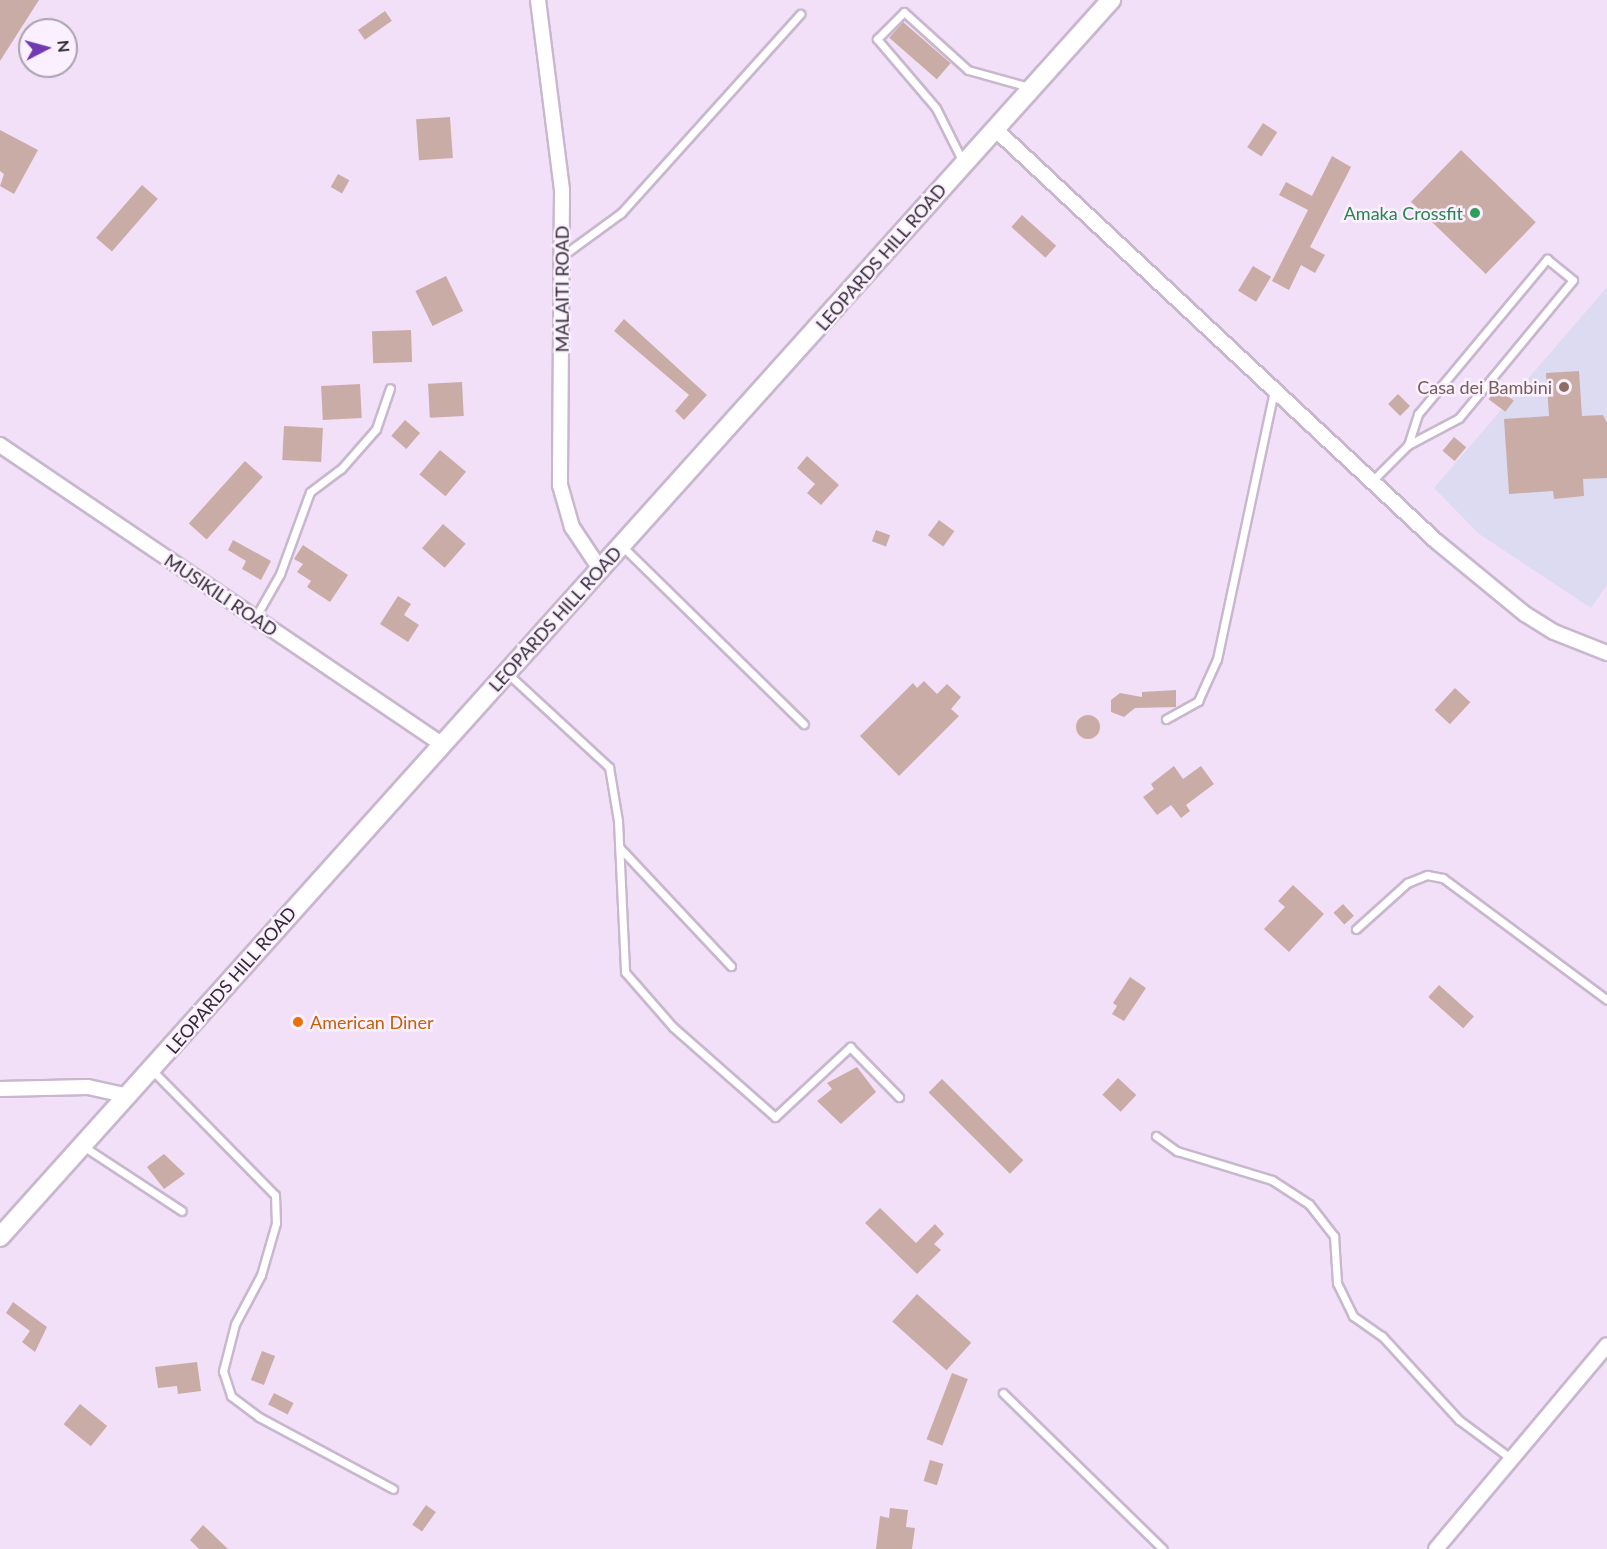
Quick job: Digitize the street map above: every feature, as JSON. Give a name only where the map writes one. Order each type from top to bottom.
[{"type":"main road","name":"LEOPARDS HILL ROAD","points":[[0,1237],[1111,0]]},
{"type":"street","name":"MALAITI ROAD","points":[[538,0],[560,160],[562,256],[560,485],[572,527],[600,568]]},
{"type":"street","points":[[994,128],[1274,391],[1498,595],[1554,632],[1607,653]]},
{"type":"street","name":"MUSIKILI ROAD","points":[[0,445],[442,745]]},
{"type":"street","points":[[0,1089],[88,1087],[129,1096]]},
{"type":"street","points":[[1436,1549],[1509,1457],[1607,1345]]},
{"type":"lane","points":[[964,163],[936,108],[877,39],[904,12],[968,70],[1031,87]]},
{"type":"lane","points":[[562,256],[621,213],[800,14]]},
{"type":"lane","points":[[1373,480],[1408,445],[1459,418],[1573,280],[1547,259],[1418,414],[1408,445]]},
{"type":"lane","points":[[255,618],[280,574],[310,492],[341,469],[376,429],[390,388]]},
{"type":"lane","points":[[1166,719],[1198,701],[1217,659],[1274,391]]},
{"type":"lane","points":[[621,546],[804,724]]},
{"type":"lane","points":[[507,673],[609,767],[620,849],[625,972],[681,1034],[775,1117],[850,1047],[899,1097]]},
{"type":"lane","points":[[620,849],[731,966]]},
{"type":"lane","points":[[1356,929],[1407,883],[1436,876],[1607,1000]]},
{"type":"lane","points":[[152,1070],[275,1195],[276,1223],[261,1275],[235,1324],[223,1371],[231,1396],[259,1417],[393,1489]]},
{"type":"lane","points":[[1156,1136],[1178,1151],[1272,1180],[1310,1204],[1334,1236],[1338,1290],[1353,1316],[1382,1336],[1459,1420],[1509,1457]]},
{"type":"lane","points":[[83,1146],[182,1211]]},
{"type":"lane","points":[[1003,1393],[1164,1549]]},
{"type":"shaded area","name":"Casa dei Bambini","points":[[1607,287],[1607,585],[1591,608],[1479,534],[1434,488]]},
{"type":"building","points":[[0,0],[39,0],[27,18],[18,18],[18,33],[0,61]]},
{"type":"building","points":[[385,11],[392,21],[365,40],[358,30]]},
{"type":"building","points":[[903,22],[951,63],[937,79],[889,38]]},
{"type":"building","points":[[450,117],[453,158],[419,160],[416,119]]},
{"type":"building","points":[[1263,123],[1277,132],[1261,157],[1247,147]]},
{"type":"building","points":[[0,130],[38,150],[14,194],[0,186],[4,174],[0,171]]},
{"type":"building","name":"Amaka Crossfit","points":[[1461,150],[1536,222],[1486,274],[1411,202]]},
{"type":"building","points":[[1332,156],[1351,167],[1310,247],[1325,255],[1315,273],[1301,265],[1289,290],[1272,281],[1308,210],[1279,195],[1286,182],[1312,196]]},
{"type":"building","points":[[338,174],[349,180],[342,193],[331,187]]},
{"type":"building","points":[[142,185],[158,199],[112,252],[96,238]]},
{"type":"building","points":[[1022,215],[1056,246],[1045,258],[1011,227]]},
{"type":"building","points":[[1253,266],[1271,277],[1256,302],[1238,291]]},
{"type":"building","points":[[446,276],[463,311],[433,326],[415,291]]},
{"type":"building","points":[[624,319],[707,395],[684,420],[675,411],[689,395],[614,331]]},
{"type":"building","points":[[411,330],[412,362],[373,363],[372,331]]},
{"type":"building","points":[[1579,371],[1582,416],[1603,415],[1607,423],[1607,478],[1583,479],[1584,496],[1554,499],[1553,491],[1509,494],[1504,419],[1549,416],[1546,373]]},
{"type":"building","points":[[462,382],[464,416],[430,418],[428,384]]},
{"type":"building","points":[[360,384],[362,418],[323,420],[321,386]]},
{"type":"building","points":[[1497,388],[1514,401],[1505,412],[1489,399]]},
{"type":"building","points":[[1398,394],[1410,406],[1400,416],[1388,404]]},
{"type":"building","points":[[405,420],[420,433],[406,449],[391,436]]},
{"type":"building","points":[[284,426],[323,428],[321,462],[282,460]]},
{"type":"building","points":[[1454,437],[1466,447],[1455,461],[1442,451]]},
{"type":"building","points":[[440,450],[466,472],[445,496],[419,475]]},
{"type":"building","points":[[807,456],[839,485],[821,505],[807,493],[815,484],[797,468]]},
{"type":"building","points":[[245,461],[263,477],[207,539],[189,523]]},
{"type":"building","points":[[939,520],[954,531],[943,547],[928,535]]},
{"type":"building","points":[[443,524],[466,544],[445,568],[422,548]]},
{"type":"building","points":[[876,530],[890,535],[886,546],[872,541]]},
{"type":"building","points":[[233,540],[271,561],[261,580],[242,569],[246,561],[228,550]]},
{"type":"building","points":[[303,545],[348,575],[330,602],[307,587],[311,581],[297,572],[303,564],[294,559]]},
{"type":"building","points":[[398,596],[411,604],[404,615],[419,625],[408,642],[380,624]]},
{"type":"building","points":[[924,681],[937,694],[947,684],[961,697],[951,709],[959,716],[899,776],[860,736],[913,683],[917,688]]},
{"type":"building","points":[[1455,688],[1470,702],[1450,724],[1435,710]]},
{"type":"building","points":[[1176,690],[1176,707],[1135,708],[1124,717],[1111,712],[1111,700],[1120,693],[1142,697],[1142,692]]},
{"type":"building","points":[[1088,715],[1097,718],[1100,727],[1097,736],[1088,739],[1079,736],[1076,727],[1079,718]]},
{"type":"building","points":[[1174,766],[1183,779],[1201,766],[1214,784],[1186,805],[1190,811],[1181,818],[1171,805],[1157,815],[1143,797],[1154,789],[1151,784]]},
{"type":"building","points":[[1293,885],[1324,914],[1289,952],[1264,929],[1285,907],[1278,901]]},
{"type":"building","points":[[1343,904],[1354,916],[1344,925],[1333,913]]},
{"type":"building","points":[[1130,977],[1146,988],[1124,1021],[1112,1014],[1117,1006],[1113,1003]]},
{"type":"building","points":[[1439,985],[1474,1016],[1463,1028],[1428,997]]},
{"type":"building","points":[[857,1067],[876,1092],[841,1124],[817,1101],[832,1089],[827,1083]]},
{"type":"building","points":[[1118,1078],[1136,1095],[1121,1112],[1102,1095]]},
{"type":"building","points":[[942,1079],[1023,1160],[1010,1174],[929,1092]]},
{"type":"building","points":[[164,1154],[185,1174],[164,1189],[147,1167]]},
{"type":"building","points":[[880,1208],[916,1243],[935,1224],[944,1234],[934,1244],[941,1250],[917,1274],[865,1223]]},
{"type":"building","points":[[917,1294],[971,1343],[946,1370],[892,1321]]},
{"type":"building","points":[[13,1302],[47,1327],[35,1352],[22,1342],[30,1331],[6,1313]]},
{"type":"building","points":[[262,1351],[275,1356],[264,1385],[251,1380]]},
{"type":"building","points":[[197,1362],[201,1391],[178,1394],[177,1386],[158,1388],[155,1367]]},
{"type":"building","points":[[952,1373],[968,1379],[942,1445],[927,1439]]},
{"type":"building","points":[[274,1393],[294,1403],[288,1415],[268,1405]]},
{"type":"building","points":[[80,1404],[107,1426],[91,1446],[64,1424]]},
{"type":"building","points":[[930,1460],[943,1464],[937,1485],[924,1481]]},
{"type":"building","points":[[426,1505],[436,1512],[422,1532],[412,1525]]},
{"type":"building","points":[[890,1508],[908,1510],[906,1527],[915,1528],[912,1549],[876,1549],[880,1516],[889,1518]]},
{"type":"building","points":[[203,1525],[228,1549],[199,1549],[190,1540]]},
{"type":"place","name":"Amaka Crossfit","points":[[1475,213]]},
{"type":"place","name":"Casa dei Bambini","points":[[1564,387]]},
{"type":"place","name":"American Diner","points":[[298,1022]]}]
